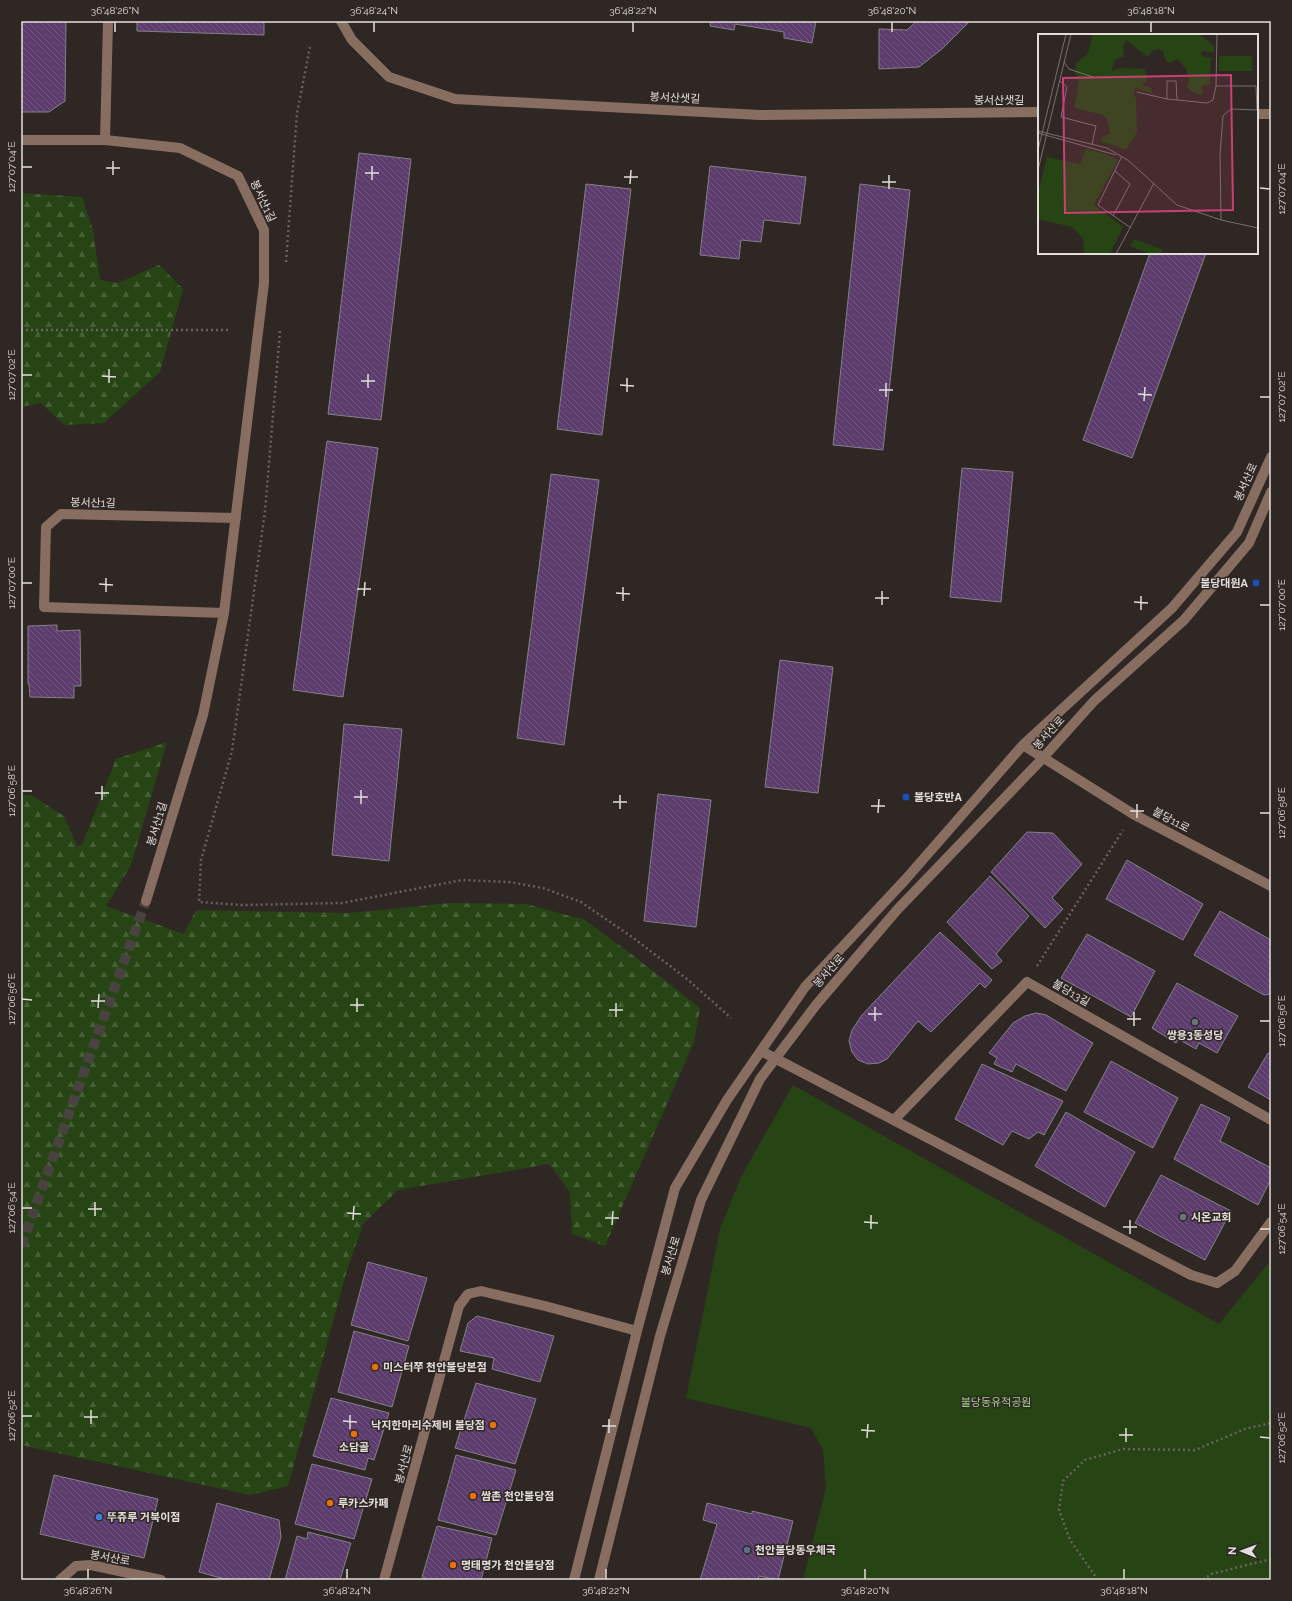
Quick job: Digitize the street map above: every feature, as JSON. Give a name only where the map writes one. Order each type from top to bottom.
[{"type":"street","points":[[105,140],[108,21]]},
{"type":"street","name":"봉서산샛길","points":[[341,21],[352,40],[389,77],[455,99],[760,115],[1038,112]]},
{"type":"street","points":[[1258,114],[1271,114]]},
{"type":"street","name":"봉서산1길","points":[[21,140],[105,140],[180,148],[238,176],[264,230],[264,282],[224,613],[203,715],[146,901]]},
{"type":"street","name":"봉서산로","points":[[574,1580],[675,1188],[727,1100],[805,987],[905,880],[1023,745],[1172,608],[1237,532],[1271,457]]},
{"type":"street","name":"봉서산로","points":[[599,1580],[660,1336],[701,1200],[760,1079],[816,1005],[897,910],[1042,758],[1094,701],[1184,620],[1249,542],[1271,492]]},
{"type":"street","name":"봉서산1길","points":[[224,613],[44,607],[46,527],[61,514],[236,518]]},
{"type":"street","name":"불당11로","points":[[1023,745],[1134,814],[1271,886]]},
{"type":"street","points":[[894,1120],[1027,982]]},
{"type":"street","name":"불당13길","points":[[1027,982],[1271,1120]]},
{"type":"street","points":[[761,1051],[1191,1275],[1217,1283],[1235,1271],[1271,1222]]},
{"type":"street","name":"봉서산로","points":[[384,1580],[459,1306],[468,1294],[481,1291],[545,1306],[637,1331]]},
{"type":"street","name":"봉서산로","points":[[60,1580],[76,1566],[91,1565],[161,1580]]},
{"type":"path","points":[[21,330],[228,330]]},
{"type":"path","points":[[1027,982],[1134,814]]},
{"type":"path","points":[[199,902],[242,905],[342,903],[462,880],[509,882],[543,888],[581,902],[632,937],[687,979],[731,1018]]},
{"type":"path","points":[[1098,1580],[1070,1540],[1059,1510],[1063,1481],[1085,1460],[1123,1449],[1195,1450],[1245,1429],[1271,1423]]},
{"type":"path","points":[[1203,1580],[1211,1574],[1271,1559]]},
{"type":"green space","points":[[21,193],[82,197],[93,230],[100,280],[118,283],[159,265],[183,289],[160,372],[104,423],[64,425],[41,403],[21,407]]},
{"type":"green space","points":[[167,742],[131,865],[106,906],[184,934],[196,910],[349,913],[450,903],[526,904],[585,920],[700,1008],[694,1042],[605,1246],[572,1234],[570,1192],[549,1164],[398,1190],[363,1224],[347,1270],[288,1486],[250,1495],[21,1445],[21,795],[31,795],[64,816],[77,846],[82,845],[116,759]]},
{"type":"green space","name":"불당동유적공원","points":[[793,1085],[1219,1324],[1271,1260],[1271,1580],[803,1580],[826,1488],[823,1450],[811,1428],[686,1398],[720,1229],[741,1177]]},
{"type":"building","points":[[21,21],[66,21],[65,101],[49,112],[21,112]]},
{"type":"building","points":[[137,21],[264,21],[264,35],[137,31]]},
{"type":"building","points":[[711,21],[816,21],[812,43],[784,38],[784,32],[735,24],[734,30],[710,26]]},
{"type":"building","points":[[917,21],[970,21],[942,49],[919,67],[879,69],[879,29],[907,30]]},
{"type":"building","points":[[359,153],[411,159],[381,420],[328,414]]},
{"type":"building","points":[[710,166],[806,177],[800,224],[764,220],[761,242],[741,240],[739,259],[700,255]]},
{"type":"building","points":[[586,184],[631,189],[602,435],[557,429]]},
{"type":"building","points":[[860,184],[910,190],[883,450],[833,445]]},
{"type":"building","points":[[1150,254],[1206,254],[1132,458],[1083,440]]},
{"type":"building","points":[[327,441],[378,448],[343,697],[293,690]]},
{"type":"building","points":[[962,468],[1013,472],[1001,602],[950,597]]},
{"type":"building","points":[[551,474],[599,480],[564,745],[517,738]]},
{"type":"building","points":[[57,625],[57,631],[80,630],[81,686],[74,686],[74,698],[30,697],[28,684],[28,626]]},
{"type":"building","points":[[780,660],[833,667],[818,793],[765,787]]},
{"type":"building","points":[[344,724],[402,729],[389,861],[332,855]]},
{"type":"building","points":[[658,794],[711,800],[696,927],[644,921]]},
{"type":"building","points":[[1027,832],[1053,833],[1082,864],[1052,898],[1063,909],[1045,928],[991,872]]},
{"type":"building","points":[[1127,860],[1203,904],[1183,940],[1106,899]]},
{"type":"building","points":[[990,876],[1029,916],[996,954],[1002,961],[992,969],[947,922]]},
{"type":"building","points":[[1220,911],[1271,940],[1271,994],[1264,995],[1194,955]]},
{"type":"building","points":[[940,932],[992,980],[985,988],[980,983],[931,1032],[918,1021],[887,1059],[879,1063],[868,1064],[858,1060],[852,1052],[849,1041],[852,1030],[862,1015]]},
{"type":"building","points":[[1087,934],[1155,971],[1131,1017],[1061,978]]},
{"type":"building","name":"쌍용3동성당","points":[[1177,983],[1238,1016],[1217,1053],[1199,1043],[1196,1049],[1178,1039],[1176,1043],[1152,1028]]},
{"type":"building","points":[[1036,1013],[1046,1015],[1093,1043],[1066,1091],[1016,1064],[1012,1072],[994,1064],[997,1058],[989,1053],[1013,1023],[1025,1016]]},
{"type":"building","points":[[1268,1053],[1271,1054],[1271,1100],[1248,1087]]},
{"type":"building","points":[[1111,1061],[1178,1098],[1153,1148],[1084,1112]]},
{"type":"building","points":[[982,1064],[1063,1101],[1044,1135],[1038,1132],[1029,1139],[1012,1131],[1003,1145],[955,1119]]},
{"type":"building","points":[[1201,1104],[1230,1118],[1220,1141],[1271,1168],[1271,1179],[1258,1205],[1174,1159]]},
{"type":"building","points":[[1066,1112],[1135,1152],[1105,1207],[1035,1166]]},
{"type":"building","name":"시온교회","points":[[1161,1175],[1231,1211],[1205,1260],[1135,1223]]},
{"type":"building","points":[[368,1262],[427,1278],[408,1341],[351,1325]]},
{"type":"building","points":[[477,1316],[554,1336],[540,1382],[492,1369],[494,1358],[460,1351],[468,1323]]},
{"type":"building","points":[[354,1331],[409,1346],[392,1407],[338,1392]]},
{"type":"building","points":[[476,1383],[536,1399],[515,1464],[455,1448]]},
{"type":"building","points":[[331,1398],[389,1413],[374,1460],[368,1458],[365,1470],[313,1456]]},
{"type":"building","points":[[456,1455],[516,1470],[496,1535],[438,1520]]},
{"type":"building","points":[[312,1464],[372,1479],[354,1539],[295,1524]]},
{"type":"building","name":"뚜쥬루 거북이점","points":[[54,1475],[158,1499],[144,1558],[40,1534]]},
{"type":"building","points":[[217,1503],[279,1520],[281,1537],[269,1580],[228,1580],[199,1572]]},
{"type":"building","name":"천안불당동우체국","points":[[707,1503],[752,1514],[752,1511],[793,1521],[778,1580],[759,1576],[758,1580],[700,1580],[717,1524],[703,1520]]},
{"type":"building","points":[[437,1526],[492,1538],[481,1580],[426,1580],[422,1577]]},
{"type":"building","points":[[308,1532],[351,1543],[340,1580],[285,1580],[297,1536],[307,1539]]},
{"type":"tunnel","points":[[21,1246],[146,901]]},
{"type":"place","name":"불당대원A","points":[[1256,583]]},
{"type":"place","name":"불당호반A","points":[[906,797]]},
{"type":"place","name":"쌍용3동성당","points":[[1195,1022]]},
{"type":"place","name":"시온교회","points":[[1183,1217]]},
{"type":"place","name":"미스터쭈 천안불당본점","points":[[375,1367]]},
{"type":"place","name":"낙지한마리수제비 불당점","points":[[493,1425]]},
{"type":"place","name":"소담골","points":[[354,1434]]},
{"type":"place","name":"쌈촌 천안불당점","points":[[473,1496]]},
{"type":"place","name":"루카스카페","points":[[330,1503]]},
{"type":"place","name":"뚜쥬루 거북이점","points":[[99,1517]]},
{"type":"place","name":"천안불당동우체국","points":[[747,1550]]},
{"type":"place","name":"명태명가 천안불당점","points":[[453,1565]]}]
